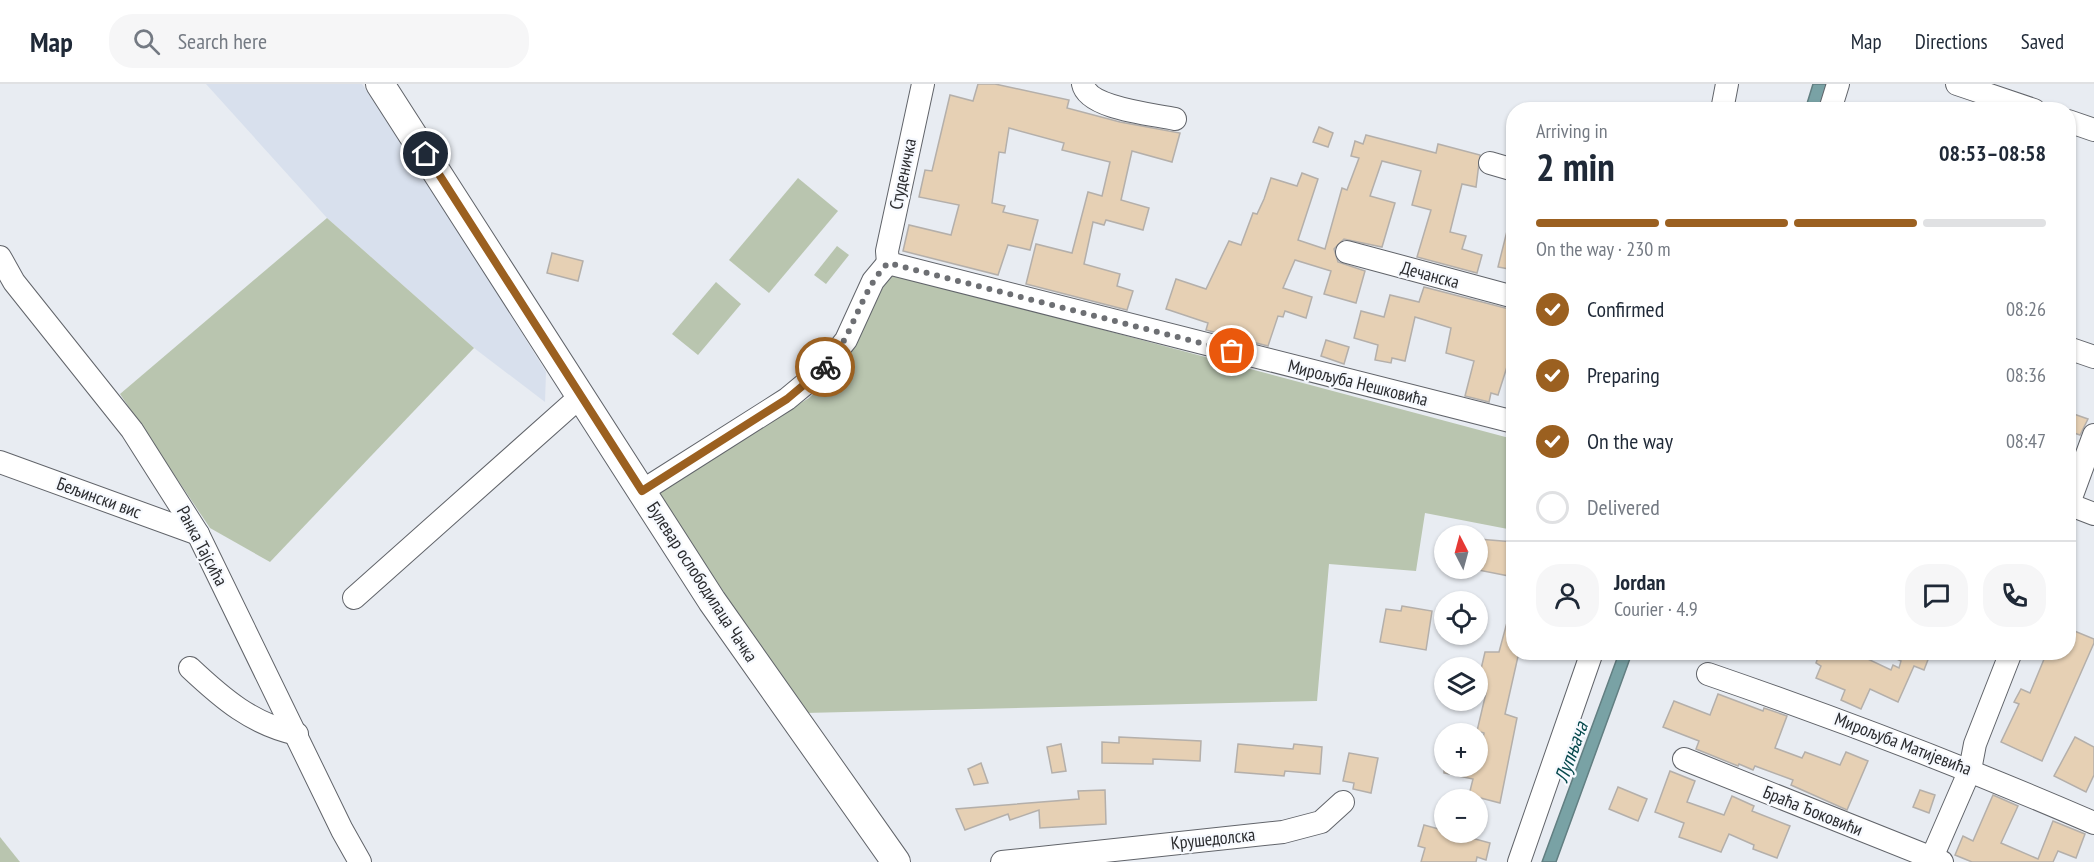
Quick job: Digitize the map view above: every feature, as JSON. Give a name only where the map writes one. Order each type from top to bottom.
[{"type":"main road","name":"Булевар ослободилаца Чачка","points":[[380,84],[741,644],[896,862]]},
{"type":"street","name":"Студеничка","points":[[888,263],[887,251],[923,84]]},
{"type":"street","points":[[1083,84],[1088,94],[1102,103],[1175,119]]},
{"type":"street","points":[[1724,102],[1727,84]]},
{"type":"street","points":[[1832,102],[1838,84]]},
{"type":"street","points":[[1957,84],[2010,102]]},
{"type":"street","points":[[2076,124],[2094,130]]},
{"type":"street","points":[[1490,163],[1506,168]]},
{"type":"street","name":"Дечанска","points":[[1347,252],[1506,295]]},
{"type":"street","name":"Ранка Тајсића","points":[[0,257],[14,282],[132,430],[198,534],[342,830],[360,862]]},
{"type":"street","points":[[642,491],[787,399],[822,370],[846,340],[873,281],[888,263]]},
{"type":"street","name":"Мирољуба Нешковића","points":[[888,263],[1506,420]]},
{"type":"street","points":[[2076,351],[2094,357]]},
{"type":"street","points":[[354,598],[582,395]]},
{"type":"street","points":[[2076,485],[2094,435]]},
{"type":"street","name":"Бељински вис","points":[[0,462],[198,534]]},
{"type":"street","points":[[2076,508],[2094,514]]},
{"type":"street","points":[[1519,862],[1589,660]]},
{"type":"street","points":[[1934,861],[1970,770],[1975,744],[2008,660]]},
{"type":"street","points":[[190,668],[222,699],[243,714],[272,728],[297,734]]},
{"type":"street","name":"Мирољуба Матијевића","points":[[1708,674],[1970,770],[2094,823]]},
{"type":"street","name":"Браћа Ђоковићи","points":[[1684,759],[1934,861]]},
{"type":"street","name":"Крушедолска","points":[[1002,862],[1283,832],[1322,822],[1343,802]]},
{"type":"shaded area","points":[[206,84],[362,84],[417,164],[546,372],[545,402],[474,348],[327,218]]},
{"type":"green space","points":[[798,178],[838,211],[769,293],[729,260]]},
{"type":"green space","points":[[327,218],[474,348],[270,562],[210,528],[120,394]]},
{"type":"green space","points":[[837,246],[849,255],[826,284],[814,275]]},
{"type":"green space","points":[[890,273],[1506,437],[1506,529],[1425,513],[1416,571],[1329,564],[1317,701],[804,713],[656,490],[809,398],[844,365]]},
{"type":"green space","points":[[716,282],[741,304],[698,355],[672,334]]},
{"type":"green space","points":[[0,837],[20,862],[0,862]]},
{"type":"water","points":[[1813,84],[1831,84],[1825,102],[1807,102]]},
{"type":"water","points":[[1616,660],[1629,660],[1556,862],[1542,862]]},
{"type":"building","points":[[978,84],[995,84],[1069,100],[1067,108],[1120,122],[1180,133],[1172,162],[1132,151],[1121,200],[1149,208],[1143,230],[1106,220],[1104,225],[1093,222],[1084,264],[1120,274],[1117,286],[1133,291],[1127,310],[1026,284],[1036,244],[1072,253],[1088,192],[1102,196],[1110,162],[1062,150],[1064,143],[1009,128],[1005,153],[999,152],[992,203],[1005,206],[1003,212],[1038,220],[1030,250],[1008,245],[998,275],[903,251],[909,225],[951,235],[959,205],[919,197],[925,170],[932,171],[950,95],[973,101]]},
{"type":"building","points":[[1319,127],[1333,133],[1328,147],[1313,142]]},
{"type":"building","points":[[1366,135],[1436,153],[1438,144],[1480,155],[1476,187],[1462,184],[1450,232],[1466,236],[1462,249],[1482,255],[1477,273],[1417,257],[1431,210],[1412,205],[1421,171],[1382,161],[1370,196],[1395,203],[1382,247],[1344,239],[1334,249],[1338,262],[1365,271],[1356,303],[1324,294],[1331,271],[1295,260],[1283,288],[1312,297],[1306,318],[1285,311],[1283,317],[1278,316],[1268,346],[1206,330],[1208,323],[1166,309],[1176,279],[1206,289],[1229,241],[1241,245],[1253,213],[1257,214],[1264,199],[1271,178],[1297,186],[1302,173],[1318,179],[1298,240],[1325,249],[1342,188],[1347,190],[1359,158],[1351,156],[1355,141],[1363,144]]},
{"type":"building","points":[[1506,235],[1506,268],[1498,267]]},
{"type":"building","points":[[552,253],[583,261],[578,281],[547,273]]},
{"type":"building","points":[[1424,287],[1506,308],[1506,370],[1498,395],[1491,393],[1489,402],[1465,396],[1474,361],[1446,353],[1451,328],[1415,317],[1405,361],[1392,358],[1391,363],[1375,360],[1378,345],[1354,338],[1361,311],[1384,317],[1390,295],[1419,302]]},
{"type":"building","points":[[1326,340],[1349,347],[1344,364],[1321,356]]},
{"type":"building","points":[[2076,415],[2088,419],[2080,435],[2076,434]]},
{"type":"building","points":[[1488,540],[1506,541],[1506,575],[1488,572]]},
{"type":"building","points":[[1402,606],[1432,611],[1426,650],[1380,642],[1386,609],[1401,611]]},
{"type":"building","points":[[1506,626],[1506,660],[1517,660],[1505,714],[1517,718],[1500,803],[1488,800],[1488,789],[1470,789],[1473,779],[1463,777],[1488,777],[1488,723],[1479,723],[1482,711],[1488,711],[1488,657],[1484,657],[1485,652],[1499,652]]},
{"type":"building","points":[[2076,632],[2094,639],[2042,761],[2001,742],[2019,704],[2014,702],[2021,689],[2030,693],[2044,660],[2076,660]]},
{"type":"building","points":[[1817,660],[1870,660],[1891,670],[1893,665],[1899,668],[1901,661],[1899,660],[1928,660],[1924,670],[1914,666],[1898,702],[1870,689],[1861,709],[1841,700],[1845,690],[1816,678],[1821,666],[1816,663]]},
{"type":"building","points":[[1718,694],[1763,711],[1764,708],[1787,716],[1775,748],[1802,758],[1805,752],[1840,765],[1846,752],[1868,761],[1847,810],[1791,785],[1793,780],[1755,766],[1753,770],[1739,764],[1738,766],[1696,749],[1699,741],[1663,727],[1674,701],[1710,715]]},
{"type":"building","points":[[1119,737],[1201,741],[1200,761],[1153,759],[1153,764],[1102,763],[1102,742],[1119,743]]},
{"type":"building","points":[[2075,737],[2094,747],[2094,775],[2086,792],[2054,776]]},
{"type":"building","points":[[1061,744],[1066,771],[1052,773],[1047,747]]},
{"type":"building","points":[[1238,744],[1293,749],[1294,744],[1322,747],[1320,774],[1285,771],[1284,776],[1235,772]]},
{"type":"building","points":[[1349,753],[1378,758],[1371,793],[1353,789],[1354,783],[1343,781]]},
{"type":"building","points":[[981,763],[988,783],[974,785],[968,769]]},
{"type":"building","points":[[1670,771],[1695,781],[1687,802],[1724,815],[1732,796],[1754,806],[1752,811],[1790,826],[1777,858],[1753,849],[1754,845],[1729,834],[1721,852],[1679,837],[1684,823],[1655,812]]},
{"type":"building","points":[[1618,787],[1647,799],[1638,821],[1609,809]]},
{"type":"building","points":[[1105,790],[1106,824],[1040,828],[1039,810],[1010,820],[1008,814],[965,830],[956,809],[1079,799],[1078,791]]},
{"type":"building","points":[[1920,790],[1935,795],[1929,813],[1913,807]]},
{"type":"building","points":[[1993,795],[2018,806],[2001,843],[2038,859],[2053,821],[2085,834],[2076,858],[2058,851],[2053,862],[1972,862],[1955,855],[1963,836],[1973,841]]},
{"type":"building","points":[[1424,825],[1434,828],[1434,843],[1490,843],[1486,860],[1477,857],[1476,862],[1421,862],[1425,848],[1418,846]]},
{"type":"way so far","points":[[825,367],[846,340],[873,281],[888,263],[1232,351]]},
{"type":"route","points":[[426,154],[642,491],[787,399],[825,367]]},
{"type":"water label","name":"Лупњача","points":[[1571,752]]}]
